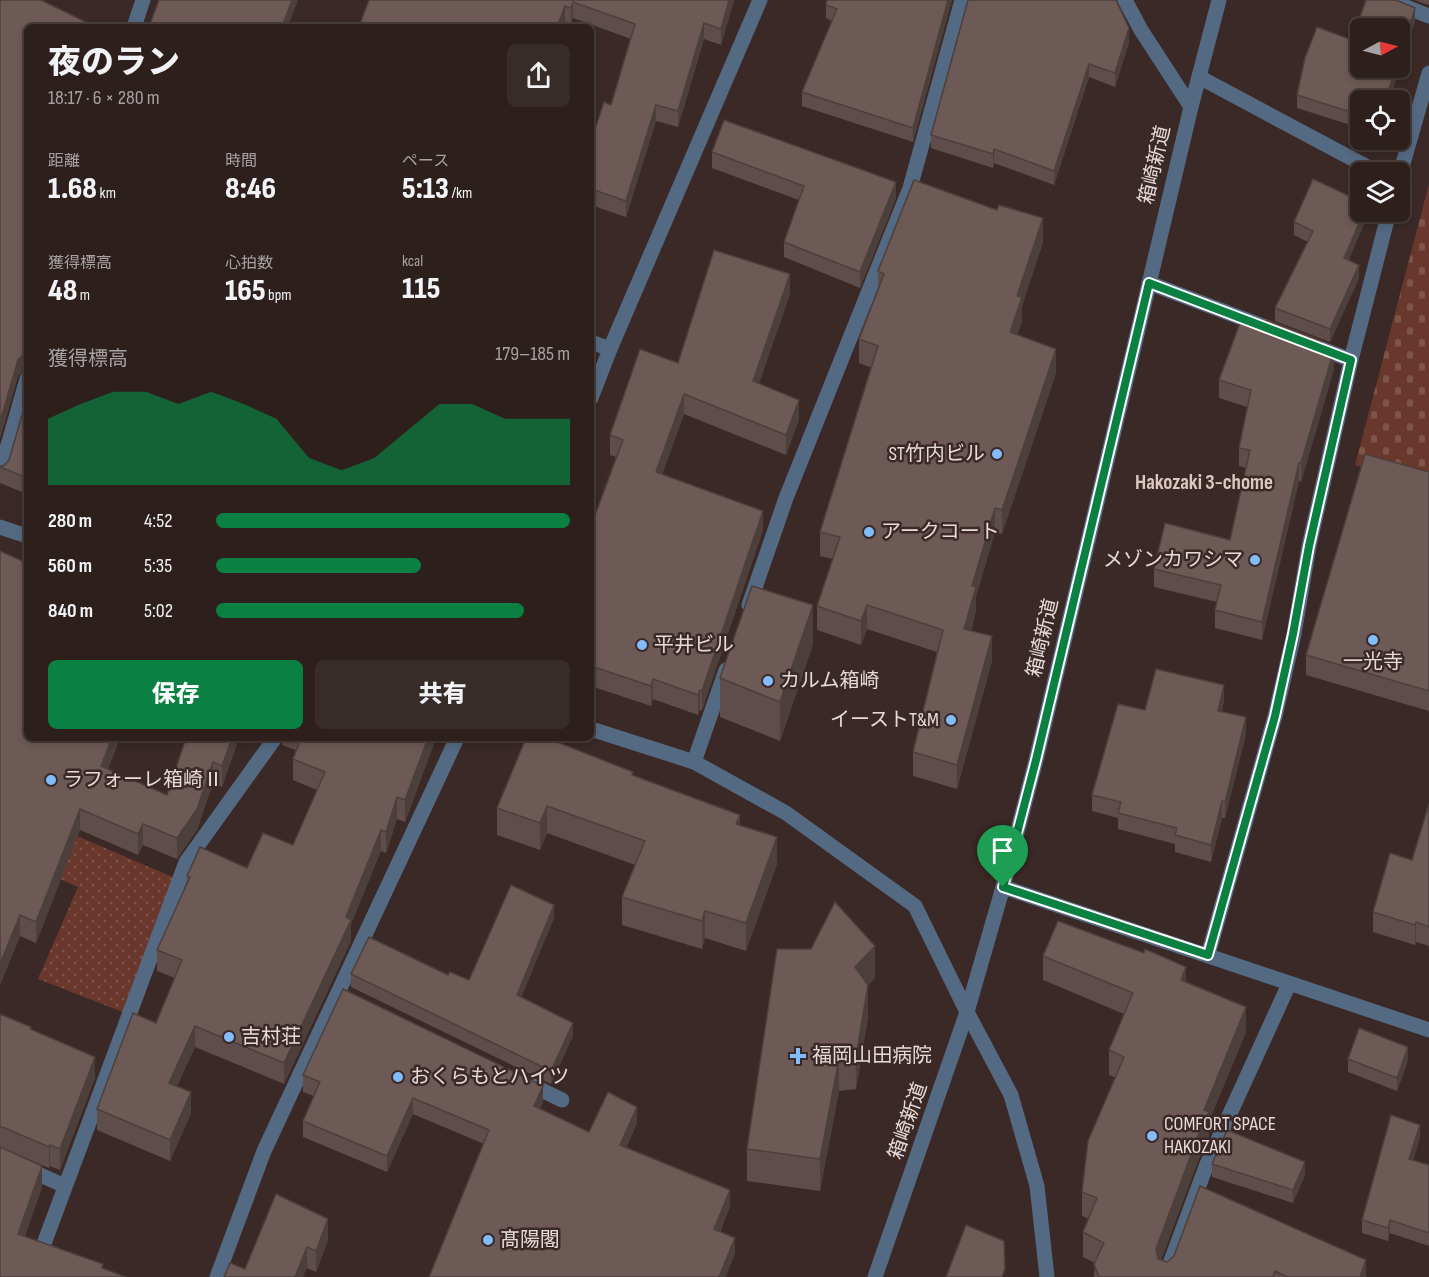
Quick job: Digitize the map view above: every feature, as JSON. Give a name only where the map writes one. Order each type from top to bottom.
[{"type":"street","points":[[135,24],[143,0]]},
{"type":"street","points":[[594,390],[760,0]]},
{"type":"street","points":[[744,619],[786,498],[910,188],[962,0]]},
{"type":"street","points":[[1125,0],[1141,30],[1191,107]]},
{"type":"street","name":"箱崎新道","points":[[875,1277],[967,1012],[1003,887],[1036,760],[1191,107],[1219,0]]},
{"type":"street","points":[[1388,0],[1429,16]]},
{"type":"street","points":[[1403,162],[1429,73]]},
{"type":"street","points":[[1199,77],[1358,162]]},
{"type":"street","points":[[1208,955],[1275,716],[1309,546],[1351,360],[1386,222]]},
{"type":"street","points":[[1149,283],[1351,360]]},
{"type":"street","points":[[594,343],[610,349]]},
{"type":"street","points":[[0,473],[24,389]]},
{"type":"street","points":[[0,527],[24,535]]},
{"type":"street","points":[[694,762],[732,652]]},
{"type":"street","points":[[594,730],[694,762],[786,813],[915,906],[1011,1095],[1037,1186],[1047,1277]]},
{"type":"street","points":[[71,1261],[42,1249],[186,862],[273,741]]},
{"type":"street","points":[[217,1277],[264,1151],[344,995],[456,741]]},
{"type":"street","points":[[1003,887],[1429,1030]]},
{"type":"street","points":[[1165,1277],[1207,1164],[1289,984]]},
{"type":"street","points":[[509,1075],[562,1100]]},
{"type":"street","points":[[0,1158],[65,1186]]},
{"type":"green space","points":[[1429,184],[1429,486],[1355,465]]},
{"type":"green space","points":[[0,803],[175,878],[125,1013],[38,979],[78,887],[0,853]]},
{"type":"building","points":[[0,0],[41,0],[90,24],[24,24],[24,354],[18,360],[0,422]]},
{"type":"building","points":[[159,0],[292,0],[283,24],[150,24]]},
{"type":"building","points":[[369,0],[729,0],[721,29],[704,23],[678,111],[656,105],[626,201],[594,190],[594,132],[604,102],[611,105],[635,24],[573,2],[571,8],[565,6],[558,24],[360,24]]},
{"type":"building","points":[[827,0],[948,0],[913,128],[802,92],[837,9],[826,5]]},
{"type":"building","points":[[968,0],[1116,0],[1129,28],[1115,73],[1089,64],[1054,171],[994,149],[993,154],[931,135]]},
{"type":"building","points":[[1366,0],[1396,0],[1415,8],[1410,24],[1410,18],[1360,18]]},
{"type":"building","points":[[1317,27],[1350,39],[1350,78],[1393,78],[1388,90],[1350,90],[1350,112],[1297,95],[1305,58]]},
{"type":"building","points":[[724,120],[896,182],[860,272],[784,242],[804,186],[712,152]]},
{"type":"building","points":[[1313,179],[1350,196],[1350,222],[1360,222],[1344,258],[1359,265],[1330,329],[1275,308],[1313,231],[1294,222]]},
{"type":"building","points":[[914,180],[997,210],[999,205],[1043,218],[1017,296],[1022,297],[1010,332],[1056,349],[1002,510],[995,508],[972,586],[976,587],[964,629],[992,636],[957,765],[913,752],[943,630],[867,605],[861,621],[817,606],[840,537],[820,532],[878,346],[859,339],[884,274],[878,271]]},
{"type":"building","points":[[714,250],[790,274],[753,381],[799,400],[786,435],[684,394],[656,472],[763,511],[702,691],[700,690],[698,695],[653,679],[651,686],[594,667],[594,518],[623,440],[610,435],[640,349],[678,363]]},
{"type":"building","points":[[1241,320],[1263,327],[1267,320],[1322,341],[1320,346],[1334,350],[1301,463],[1299,463],[1262,622],[1215,610],[1221,585],[1154,569],[1165,523],[1230,540],[1250,450],[1239,448],[1251,390],[1219,380]]},
{"type":"building","points":[[24,408],[24,477],[0,467],[9,460]]},
{"type":"building","points":[[1365,454],[1429,472],[1429,691],[1306,655]]},
{"type":"building","points":[[0,551],[24,562],[24,741],[111,741],[101,766],[167,795],[185,741],[231,741],[222,766],[213,762],[197,809],[177,838],[143,824],[138,834],[80,809],[36,922],[20,915],[0,964]]},
{"type":"building","points":[[752,586],[813,605],[780,702],[720,678]]},
{"type":"building","points":[[1156,669],[1224,685],[1218,711],[1246,717],[1225,802],[1222,801],[1211,845],[1175,835],[1177,828],[1118,813],[1121,802],[1092,795],[1118,704],[1145,710]]},
{"type":"building","points":[[300,741],[427,741],[405,800],[397,797],[386,832],[381,830],[346,917],[351,920],[284,1063],[195,1026],[169,1083],[191,1092],[170,1140],[97,1109],[133,1013],[156,1023],[182,960],[157,950],[190,877],[187,876],[200,847],[247,868],[263,833],[293,845],[325,772],[293,759]]},
{"type":"building","points":[[525,741],[555,741],[633,772],[632,775],[740,815],[736,824],[777,837],[746,923],[705,911],[702,921],[622,897],[645,841],[547,806],[540,823],[497,808]]},
{"type":"building","points":[[1429,804],[1429,927],[1373,912],[1390,853],[1412,860]]},
{"type":"building","points":[[511,885],[554,905],[517,995],[573,1023],[551,1071],[351,974],[369,937],[448,975],[450,972],[469,980]]},
{"type":"building","name":"福岡山田病院","points":[[835,902],[875,946],[855,967],[868,985],[856,1057],[839,1059],[820,1159],[747,1149],[777,949],[811,949]]},
{"type":"building","points":[[1058,921],[1144,953],[1145,949],[1186,967],[1181,980],[1246,1007],[1204,1110],[1209,1112],[1156,1249],[1158,1259],[1167,1262],[1174,1256],[1200,1186],[1366,1260],[1360,1277],[1288,1277],[1275,1271],[1273,1277],[1099,1277],[1094,1264],[1104,1243],[1083,1232],[1097,1198],[1082,1192],[1088,1141],[1124,1057],[1109,1050],[1133,993],[1043,956]]},
{"type":"building","points":[[343,989],[543,1086],[534,1106],[589,1132],[608,1092],[637,1107],[620,1145],[730,1190],[714,1229],[735,1238],[719,1277],[429,1277],[489,1130],[413,1098],[387,1156],[303,1121],[320,1082],[303,1075]]},
{"type":"building","points":[[0,1014],[95,1057],[60,1149],[50,1145],[49,1147],[0,1127]]},
{"type":"building","points":[[1359,1028],[1408,1047],[1397,1078],[1348,1059]]},
{"type":"building","points":[[1391,1115],[1420,1125],[1409,1159],[1429,1165],[1429,1233],[1390,1220],[1388,1228],[1362,1220]]},
{"type":"building","points":[[1227,1130],[1305,1162],[1293,1190],[1212,1164]]},
{"type":"building","points":[[0,1147],[42,1166],[18,1234],[103,1264],[102,1268],[126,1277],[0,1277]]},
{"type":"building","points":[[276,1194],[328,1219],[316,1251],[307,1247],[295,1277],[224,1277],[230,1263],[245,1269]]},
{"type":"building","points":[[966,1225],[1004,1241],[1005,1269],[1002,1277],[946,1277]]},
{"type":"place","name":"ST竹内ビル","points":[[997,454]]},
{"type":"place","name":"アークコート","points":[[869,532]]},
{"type":"place","name":"メゾンカワシマ","points":[[1255,560]]},
{"type":"place","name":"一光寺","points":[[1373,640]]},
{"type":"place","name":"平井ビル","points":[[642,645]]},
{"type":"place","name":"カルム箱崎","points":[[768,681]]},
{"type":"place","name":"イーストT&M","points":[[951,720]]},
{"type":"place","name":"ラフォーレ箱崎Ⅱ","points":[[51,780]]},
{"type":"place","name":"吉村荘","points":[[229,1037]]},
{"type":"place","name":"福岡山田病院","points":[[798,1056]]},
{"type":"place","name":"おくらもとハイツ","points":[[398,1077]]},
{"type":"place","name":"COMFORT SPACE HAKOZAKI","points":[[1152,1136]]},
{"type":"place","name":"髙陽閣","points":[[488,1240]]},
{"type":"district","name":"Hakozaki 3-chome","points":[[1204,482]]},
{"type":"route","points":[[1149,283],[1351,360],[1309,546],[1275,716],[1208,955],[1003,887],[1036,760],[1149,283]]}]
